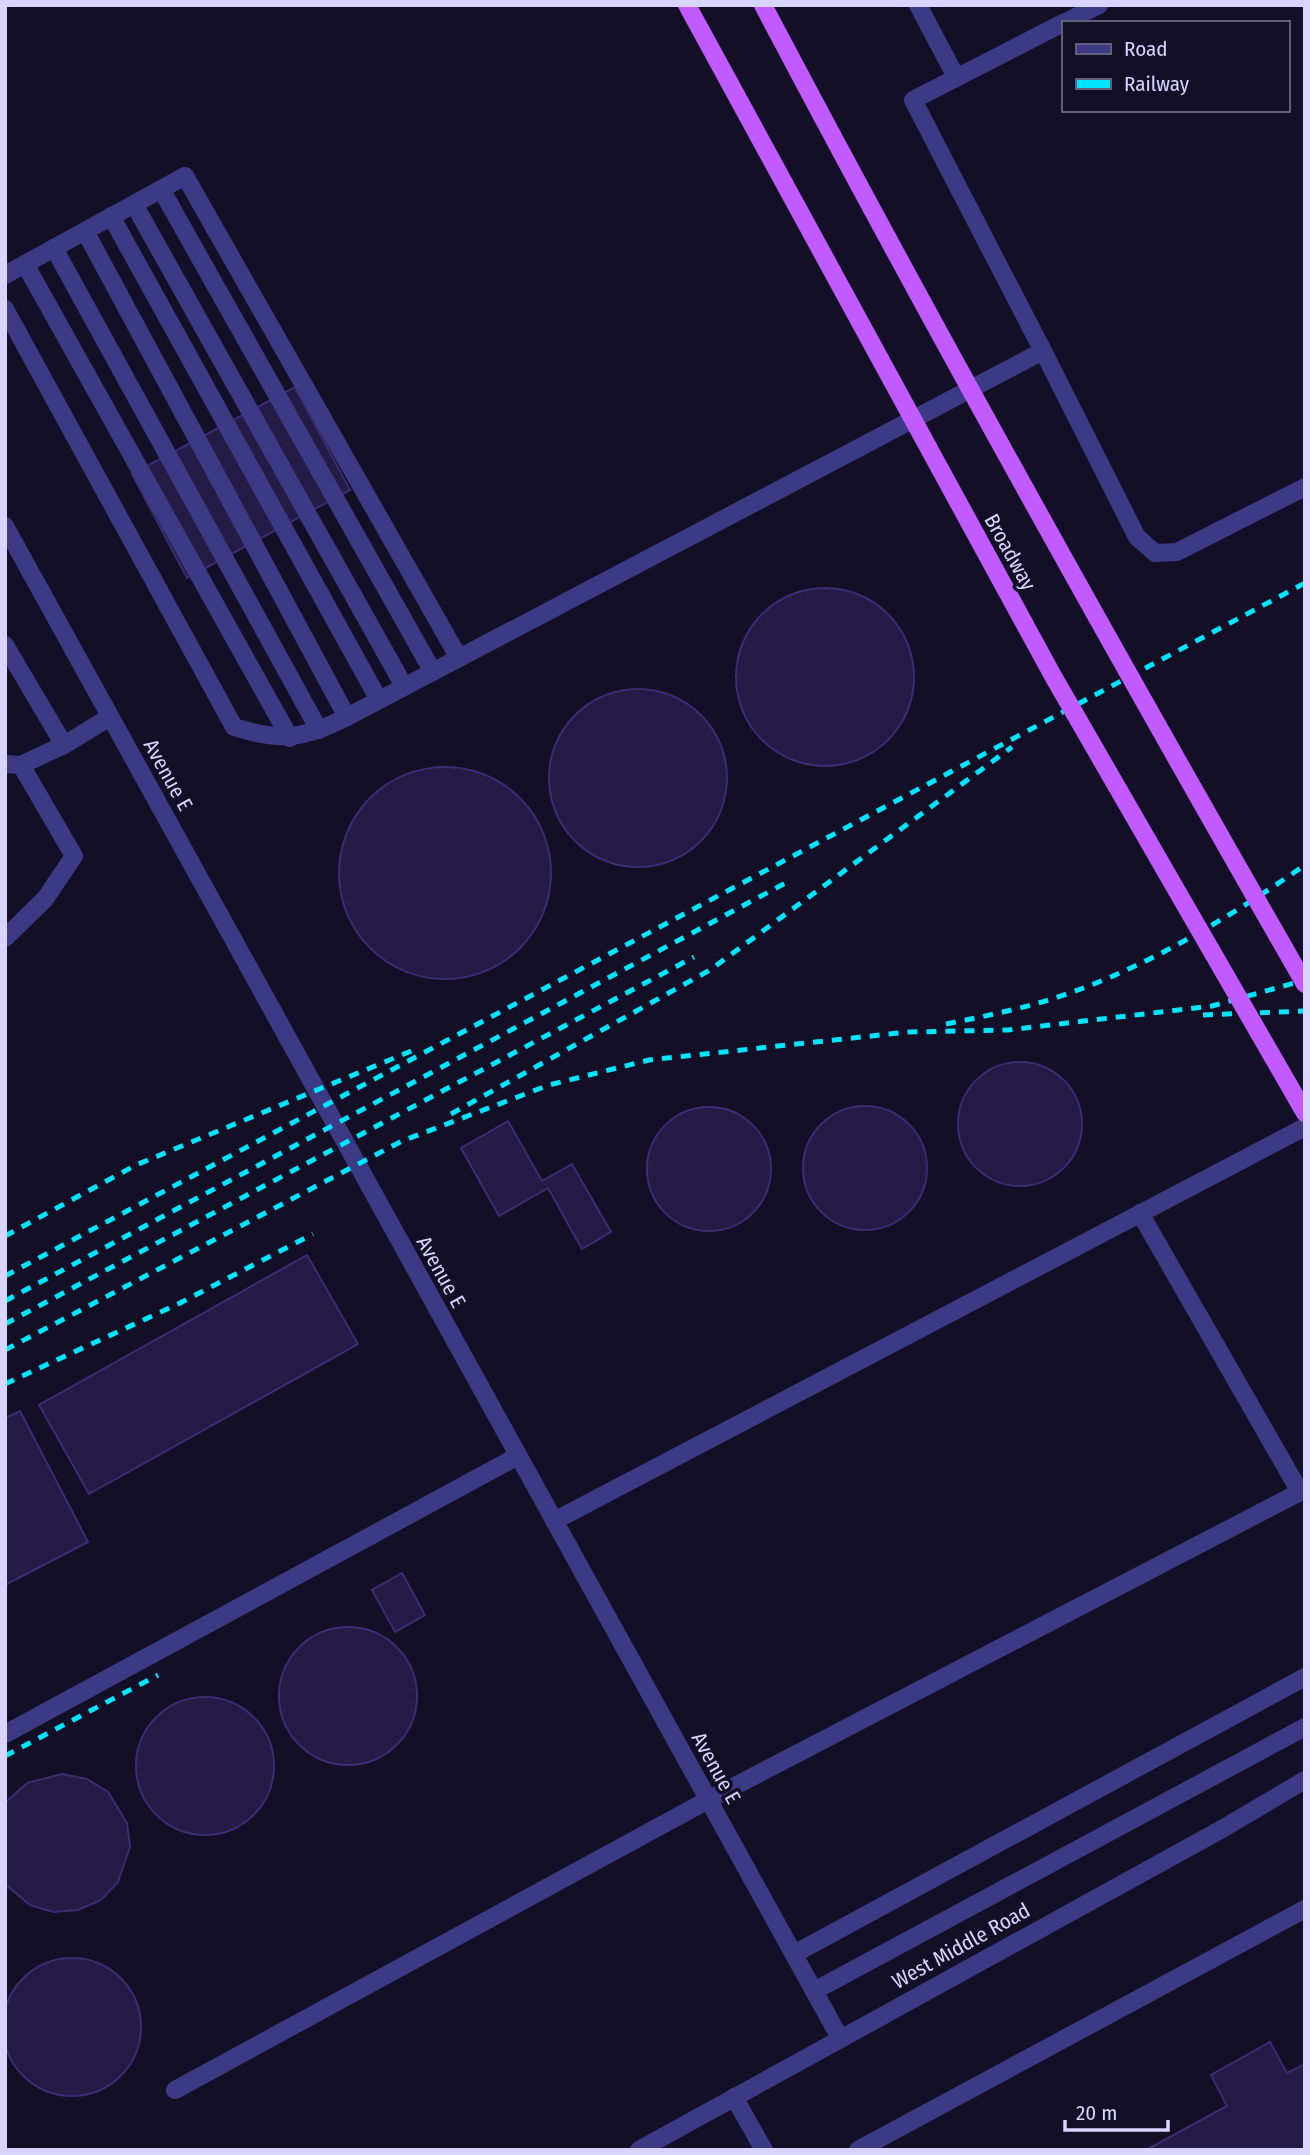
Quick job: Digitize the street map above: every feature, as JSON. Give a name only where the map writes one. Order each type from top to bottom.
[{"type":"main road","name":"Broadway","points":[[687,5],[1053,676],[1305,1114]]},
{"type":"main road","name":"Broadway","points":[[763,5],[894,251],[1106,637],[1305,984]]},
{"type":"street","points":[[918,5],[956,77]]},
{"type":"street","points":[[1068,21],[1099,5]]},
{"type":"street","points":[[1062,24],[913,100],[1138,537],[1156,553],[1177,552],[1305,488]]},
{"type":"street","points":[[5,275],[185,176],[458,658]]},
{"type":"street","points":[[161,189],[433,672]]},
{"type":"street","points":[[134,204],[404,686]]},
{"type":"street","points":[[111,216],[379,700]]},
{"type":"street","points":[[85,231],[347,717]]},
{"type":"street","points":[[54,248],[319,730]]},
{"type":"street","points":[[25,264],[290,738]]},
{"type":"street","points":[[5,309],[234,727],[259,735],[290,738],[319,730],[347,717],[1043,351]]},
{"type":"street","name":"Avenue E","points":[[5,526],[840,2038]]},
{"type":"street","points":[[5,645],[64,745]]},
{"type":"street","points":[[5,937],[45,899],[74,856],[13,764],[64,745],[110,716]]},
{"type":"street","points":[[554,1521],[1305,1127]]},
{"type":"street","points":[[175,2090],[708,1800],[1300,1492],[1140,1213]]},
{"type":"street","points":[[5,1734],[518,1456]]},
{"type":"street","points":[[794,1954],[1305,1677]]},
{"type":"street","name":"West Middle Road","points":[[814,1992],[1305,1727]]},
{"type":"street","name":"West Middle Road","points":[[639,2150],[1222,1829],[1305,1780]]},
{"type":"street","points":[[858,2150],[1305,1909]]},
{"type":"street","points":[[734,2096],[764,2150]]},
{"type":"building","points":[[295,387],[350,490],[187,578],[132,474]]},
{"type":"building","points":[[825,588],[859,595],[888,614],[907,643],[914,677],[907,711],[888,740],[859,759],[825,766],[791,759],[762,740],[743,711],[736,677],[743,643],[762,614],[791,595]]},
{"type":"building","points":[[638,689],[672,696],[701,715],[720,744],[727,778],[720,812],[701,841],[672,860],[638,867],[604,860],[575,841],[556,812],[549,778],[556,744],[575,715],[604,696]]},
{"type":"building","points":[[445,767],[486,775],[520,798],[543,832],[551,873],[543,914],[520,948],[486,971],[445,979],[404,971],[370,948],[347,914],[339,873],[347,832],[370,798],[404,775]]},
{"type":"building","points":[[1020,1062],[1044,1066],[1064,1080],[1078,1100],[1082,1124],[1078,1148],[1064,1168],[1044,1182],[1020,1186],[996,1182],[976,1168],[962,1148],[958,1124],[962,1100],[976,1080],[996,1066]]},
{"type":"building","points":[[865,1106],[889,1110],[909,1124],[923,1144],[927,1168],[923,1192],[909,1212],[889,1226],[865,1230],[841,1226],[821,1212],[807,1192],[803,1168],[807,1144],[821,1124],[841,1110]]},
{"type":"building","points":[[709,1107],[733,1111],[753,1125],[767,1145],[771,1169],[767,1193],[753,1213],[733,1227],[709,1231],[685,1227],[665,1213],[651,1193],[647,1169],[651,1145],[665,1125],[685,1111]]},
{"type":"building","points":[[508,1121],[542,1181],[572,1164],[611,1232],[582,1249],[548,1188],[499,1216],[461,1148]]},
{"type":"building","points":[[307,1255],[358,1344],[89,1494],[39,1405]]},
{"type":"building","points":[[20,1411],[88,1542],[5,1585],[5,1418]]},
{"type":"building","points":[[402,1573],[425,1615],[395,1632],[372,1590]]},
{"type":"building","points":[[348,1627],[374,1632],[397,1647],[412,1670],[417,1696],[412,1722],[397,1745],[374,1760],[348,1765],[322,1760],[299,1745],[284,1722],[279,1696],[284,1670],[299,1647],[322,1632]]},
{"type":"building","points":[[205,1697],[231,1702],[254,1717],[269,1740],[274,1766],[269,1792],[254,1815],[231,1830],[205,1835],[179,1830],[156,1815],[141,1792],[136,1766],[141,1740],[156,1717],[179,1702]]},
{"type":"building","points":[[62,1774],[87,1779],[108,1792],[127,1823],[130,1847],[118,1882],[101,1900],[78,1910],[53,1912],[30,1905],[5,1884],[5,1803],[27,1783]]},
{"type":"building","points":[[72,1958],[98,1963],[121,1978],[136,2001],[141,2027],[136,2053],[121,2076],[98,2091],[72,2096],[46,2091],[23,2076],[8,2053],[3,2027],[8,2001],[23,1978],[46,1963]]},
{"type":"building","points":[[1270,2042],[1287,2073],[1305,2064],[1305,2150],[1146,2150],[1227,2106],[1211,2075]]},
{"type":"railway","points":[[5,1276],[1305,583]]},
{"type":"railway","points":[[451,1114],[710,970],[1012,747]]},
{"type":"railway","points":[[946,1024],[1035,1004],[1106,979],[1209,927],[1305,865]]},
{"type":"railway","points":[[5,1301],[791,880]]},
{"type":"railway","points":[[5,1324],[694,957]]},
{"type":"railway","points":[[5,1350],[402,1141],[549,1085],[649,1060],[908,1032],[1008,1030],[1212,1006],[1305,980]]},
{"type":"railway","points":[[1203,1015],[1305,1011]]},
{"type":"railway","points":[[5,1236],[136,1165],[416,1049]]},
{"type":"railway","points":[[5,1384],[180,1303],[313,1234]]},
{"type":"railway","points":[[5,1756],[158,1675]]}]
